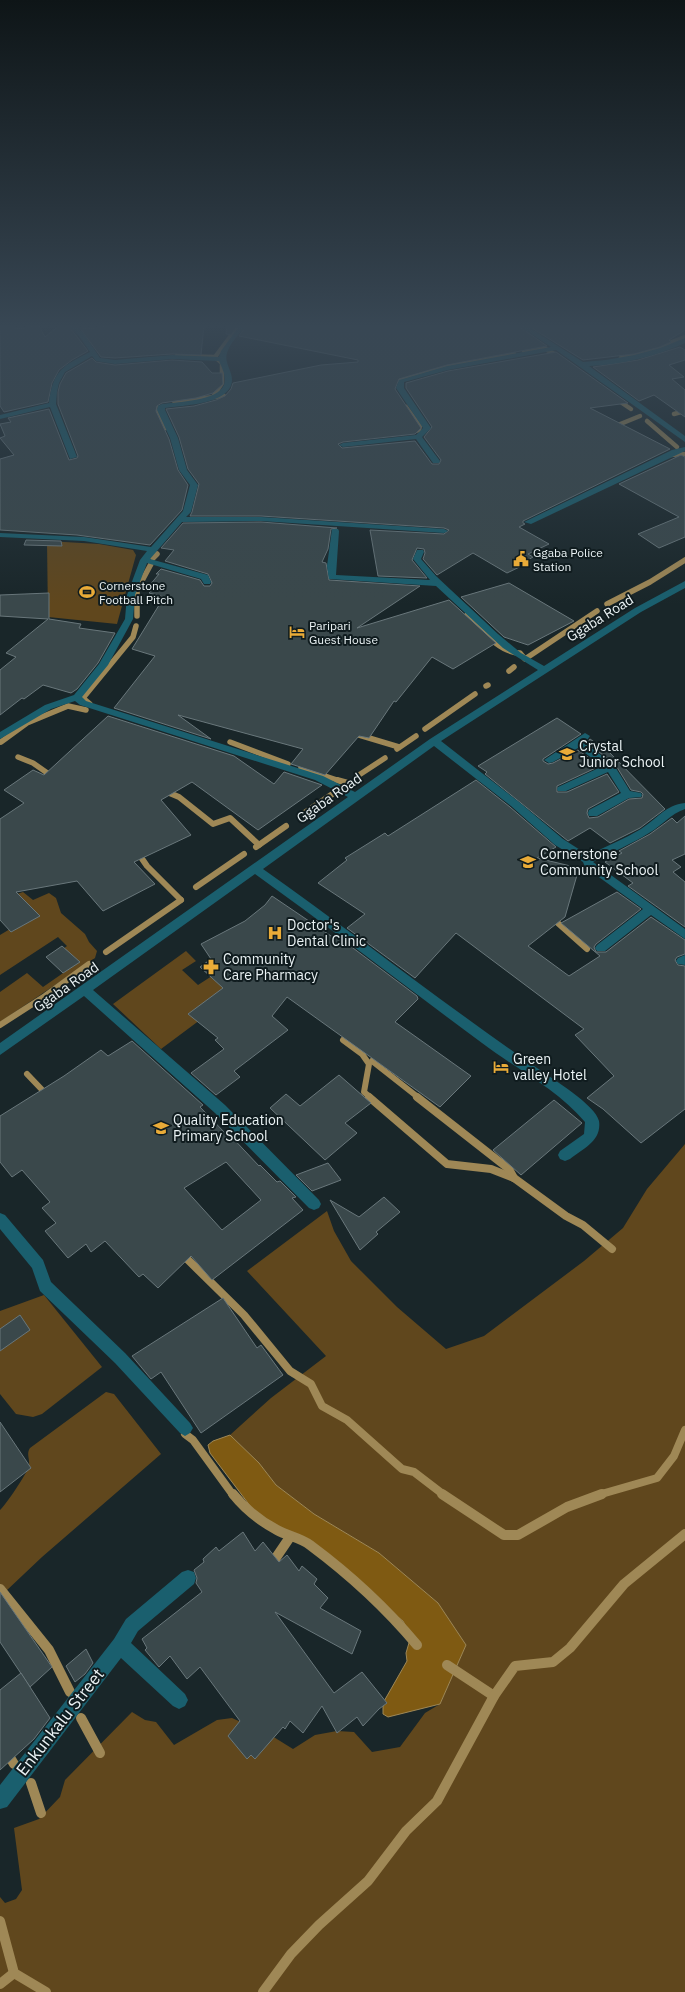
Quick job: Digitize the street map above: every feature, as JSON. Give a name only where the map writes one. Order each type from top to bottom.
[{"type":"street","points":[[58,418],[73,457]]},
{"type":"street","points":[[2,732],[48,707],[77,696],[103,665],[129,619],[131,595],[144,560],[187,512],[194,485],[183,470],[174,438],[165,418]]},
{"type":"street","points":[[343,445],[418,437],[427,428],[420,418]]},
{"type":"street","points":[[655,418],[685,440]]},
{"type":"street","points":[[418,437],[436,461]]},
{"type":"street","points":[[528,522],[675,452],[685,449]]},
{"type":"street","points":[[179,520],[267,520],[444,531]]},
{"type":"street","points":[[335,531],[335,547],[330,572],[332,576],[437,583]]},
{"type":"street","points":[[0,535],[84,539],[154,550]]},
{"type":"street","points":[[420,552],[417,560],[426,573],[489,633],[528,662],[544,670]]},
{"type":"street","points":[[144,560],[205,577],[207,582]]},
{"type":"street","name":"Ggaba Road","points":[[0,1050],[434,741],[638,610],[685,584]]},
{"type":"street","points":[[77,696],[83,702],[90,705],[319,778],[339,786],[356,796]]},
{"type":"street","points":[[550,760],[582,739],[610,767],[632,794],[593,813]]},
{"type":"street","points":[[434,741],[515,804],[559,842],[587,860],[589,864],[685,935]]},
{"type":"street","points":[[562,789],[610,767]]},
{"type":"street","points":[[587,860],[654,826],[665,819],[670,810],[684,806]]},
{"type":"street","points":[[254,868],[337,927],[368,952],[495,1046],[576,1102],[592,1120],[590,1137],[564,1156]]},
{"type":"street","points":[[601,948],[651,909]]},
{"type":"street","points":[[85,990],[220,1109],[314,1204]]},
{"type":"street","points":[[0,1219],[38,1265],[45,1286],[120,1358],[185,1428]]},
{"type":"street","name":"Enkunkalu Street","points":[[0,1800],[120,1645],[132,1625],[188,1578]]},
{"type":"street","points":[[120,1645],[179,1700]]},
{"type":"shaded area","name":"Cornerstone Football Pitch","points":[[47,541],[99,544],[133,550],[136,555],[117,624],[48,617]]},
{"type":"shaded area","points":[[23,892],[33,900],[49,893],[56,898],[61,913],[85,934],[89,942],[97,951],[95,958],[0,1022],[0,992],[27,973],[43,987],[79,962],[63,949],[67,946],[58,937],[0,975],[0,935],[35,914],[17,894]]},
{"type":"shaded area","points":[[186,951],[196,961],[182,970],[198,985],[215,974],[251,982],[161,1049],[113,1004]]},
{"type":"shaded area","points":[[685,1144],[685,1992],[0,1992],[0,1897],[5,1903],[16,1899],[22,1890],[14,1828],[39,1819],[60,1797],[65,1780],[132,1712],[145,1720],[156,1722],[174,1745],[217,1720],[232,1718],[272,1736],[293,1749],[315,1735],[337,1731],[354,1732],[372,1752],[400,1747],[425,1713],[440,1704],[466,1645],[438,1603],[379,1553],[314,1514],[276,1485],[259,1463],[230,1435],[271,1398],[326,1356],[247,1271],[327,1211],[334,1231],[351,1261],[397,1307],[446,1349],[484,1336],[584,1261],[623,1228],[647,1189]]},
{"type":"shaded area","points":[[44,1295],[102,1367],[42,1414],[33,1417],[16,1414],[0,1394],[0,1311]]},
{"type":"shaded area","points":[[106,1392],[114,1394],[161,1454],[42,1557],[5,1592],[0,1585],[0,1510],[16,1489],[28,1469],[28,1454],[30,1448]]},
{"type":"shaded area","points":[[230,1435],[259,1463],[276,1485],[314,1514],[379,1553],[438,1603],[466,1645],[440,1704],[388,1717],[383,1714],[383,1703],[407,1661],[406,1653],[411,1636],[403,1621],[385,1607],[363,1584],[308,1542],[266,1522],[254,1511],[210,1453],[208,1445],[213,1441]]},
{"type":"building","points":[[8,418],[53,418],[69,460],[77,458],[78,456],[63,418],[159,418],[169,439],[178,470],[188,485],[182,510],[150,545],[77,535],[0,530],[0,459],[14,455],[0,438],[5,436],[0,424],[11,422]]},
{"type":"building","points":[[170,418],[414,418],[421,428],[415,434],[343,442],[338,444],[342,448],[415,441],[432,464],[439,464],[441,460],[424,437],[432,427],[426,418],[609,418],[670,449],[523,521],[525,524],[519,527],[549,544],[528,554],[533,557],[528,560],[530,562],[507,573],[473,553],[437,575],[423,559],[425,553],[424,549],[417,548],[412,560],[427,578],[378,576],[370,530],[444,534],[449,530],[444,528],[261,516],[190,516],[199,484],[188,469],[179,437]]},
{"type":"building","points":[[681,455],[685,457],[685,537],[659,548],[638,534],[679,517],[619,484]]},
{"type":"building","points":[[261,522],[337,528],[331,529],[328,549],[322,562],[326,563],[329,580],[420,586],[357,628],[449,600],[496,643],[453,669],[432,657],[396,702],[394,701],[369,738],[359,736],[325,775],[291,764],[303,749],[178,715],[211,739],[114,708],[155,656],[132,649],[164,597],[149,593],[155,587],[149,586],[159,574],[156,574],[161,569],[200,580],[204,586],[210,586],[212,583],[208,574],[165,561],[174,550],[161,548],[183,523]]},
{"type":"building","points":[[26,540],[61,541],[62,546],[24,545]]},
{"type":"building","points":[[509,583],[574,621],[528,645],[504,637],[461,597]]},
{"type":"building","points":[[49,593],[49,619],[81,624],[79,628],[115,633],[98,663],[77,689],[71,693],[43,685],[24,699],[22,698],[0,715],[0,670],[16,657],[6,653],[48,619],[0,616],[0,595]]},
{"type":"building","points":[[108,716],[234,756],[274,784],[284,772],[322,785],[258,830],[192,782],[161,800],[191,835],[134,862],[155,884],[103,911],[77,881],[16,892],[40,916],[11,932],[0,920],[0,819],[24,803],[4,790],[33,770],[44,775]]},
{"type":"building","points":[[557,718],[581,734],[543,759],[543,761],[548,764],[553,763],[578,750],[600,766],[557,786],[557,792],[567,792],[607,774],[619,792],[588,809],[587,813],[589,818],[598,817],[629,799],[642,798],[643,794],[641,792],[631,790],[615,764],[587,743],[590,739],[609,752],[665,809],[640,828],[610,843],[590,828],[568,841],[485,774],[487,772],[478,766]]},
{"type":"building","points":[[476,780],[556,847],[537,858],[579,868],[565,917],[528,946],[569,976],[600,956],[561,923],[617,892],[641,909],[596,944],[594,947],[596,952],[606,952],[651,917],[685,940],[685,954],[677,957],[675,960],[678,965],[685,966],[685,1109],[641,1143],[603,1109],[587,1098],[614,1076],[575,1035],[584,1029],[456,933],[415,978],[347,928],[365,914],[318,883],[347,860],[345,858],[385,833],[388,836]]},
{"type":"building","points":[[685,816],[685,854],[672,860],[681,867],[673,872],[685,882],[685,927],[628,886],[633,883],[605,862],[622,853],[619,851],[650,834],[672,818],[677,823]]},
{"type":"building","points":[[272,896],[334,938],[337,936],[417,996],[418,999],[395,1022],[471,1076],[440,1107],[287,997],[272,1016],[288,1030],[234,1071],[240,1077],[216,1095],[191,1073],[224,1049],[215,1040],[218,1038],[188,1014],[223,988],[200,967],[211,959],[201,944],[245,921],[265,905]]},
{"type":"building","points":[[62,946],[80,962],[63,973],[46,957]]},
{"type":"building","points":[[132,1041],[203,1105],[200,1107],[226,1134],[228,1133],[259,1166],[260,1165],[277,1182],[280,1181],[296,1197],[292,1198],[303,1210],[212,1280],[191,1256],[158,1288],[143,1274],[139,1277],[105,1241],[91,1252],[86,1244],[68,1258],[45,1231],[56,1223],[42,1208],[50,1202],[22,1170],[12,1177],[0,1162],[0,1116],[64,1076],[101,1050],[108,1056]],"holes":[[[226,1162],[261,1200],[222,1230],[184,1188]]]},
{"type":"building","points":[[339,1075],[371,1103],[345,1123],[357,1133],[325,1160],[270,1108],[286,1094],[300,1106]]},
{"type":"building","points":[[554,1100],[582,1123],[521,1175],[493,1150]]},
{"type":"building","points":[[328,1163],[341,1180],[312,1191],[296,1175]]},
{"type":"building","points":[[384,1197],[400,1212],[376,1232],[378,1234],[360,1250],[330,1200],[359,1217]]},
{"type":"building","points":[[223,1298],[257,1348],[261,1345],[283,1375],[201,1433],[161,1372],[151,1379],[132,1356]]},
{"type":"building","points":[[20,1315],[30,1330],[0,1351],[0,1329]]},
{"type":"building","points":[[0,1422],[31,1468],[0,1492]]},
{"type":"building","points":[[243,1532],[255,1551],[263,1542],[279,1562],[287,1555],[299,1571],[302,1566],[317,1579],[314,1584],[328,1598],[320,1608],[361,1631],[352,1654],[275,1612],[334,1693],[362,1672],[387,1703],[379,1709],[363,1726],[357,1717],[337,1733],[322,1706],[303,1733],[290,1721],[285,1729],[283,1727],[255,1759],[251,1755],[247,1759],[228,1736],[240,1721],[200,1667],[187,1679],[170,1656],[159,1667],[145,1650],[147,1648],[142,1639],[202,1592],[196,1583],[197,1578],[194,1570],[204,1562],[203,1559],[216,1547],[219,1551]]},
{"type":"building","points":[[0,1592],[52,1667],[30,1687],[0,1642]]},
{"type":"building","points":[[86,1649],[93,1663],[85,1674],[75,1682],[66,1666]]},
{"type":"building","points":[[21,1673],[50,1718],[34,1739],[0,1770],[0,1690]]},
{"type":"waterway","points":[[160,418],[166,428]]},
{"type":"waterway","points":[[414,418],[420,426],[419,430],[415,431]]},
{"type":"waterway","points":[[613,427],[635,418]]},
{"type":"waterway","points":[[647,421],[677,447]]},
{"type":"waterway","points":[[670,455],[685,454]]},
{"type":"waterway","points":[[153,558],[157,554]]},
{"type":"waterway","points":[[607,604],[650,582],[685,560]]},
{"type":"waterway","points":[[137,616],[137,590],[151,564]]},
{"type":"waterway","points":[[467,615],[498,645],[512,652],[520,653],[525,659],[597,611]]},
{"type":"waterway","points":[[90,704],[83,698],[133,637],[136,626]]},
{"type":"waterway","points":[[509,671],[514,667]]},
{"type":"waterway","points":[[425,729],[475,694]]},
{"type":"waterway","points":[[1,742],[27,723],[68,706],[86,710]]},
{"type":"waterway","points":[[359,735],[399,747]]},
{"type":"waterway","points":[[397,749],[416,736]]},
{"type":"waterway","points":[[230,742],[288,764]]},
{"type":"waterway","points":[[18,757],[33,763],[53,777]]},
{"type":"waterway","points":[[359,775],[385,758]]},
{"type":"waterway","points":[[301,768],[337,780]]},
{"type":"waterway","points":[[337,780],[348,783]]},
{"type":"waterway","points":[[167,792],[179,797],[213,824],[230,818],[259,845]]},
{"type":"waterway","points":[[300,816],[334,793]]},
{"type":"waterway","points":[[259,845],[286,826]]},
{"type":"waterway","points":[[136,850],[147,866],[181,900]]},
{"type":"waterway","points":[[196,887],[244,854]]},
{"type":"waterway","points":[[106,952],[181,900]]},
{"type":"waterway","points":[[551,917],[587,949]]},
{"type":"waterway","points":[[0,1025],[45,996],[89,964]]},
{"type":"waterway","points":[[343,1040],[362,1054],[369,1064],[364,1092],[371,1098]]},
{"type":"waterway","points":[[372,1061],[419,1098]]},
{"type":"waterway","points":[[27,1074],[47,1095]]},
{"type":"waterway","points":[[369,1097],[447,1164],[491,1169],[514,1178]]},
{"type":"waterway","points":[[417,1097],[509,1169],[514,1178]]},
{"type":"waterway","points":[[514,1178],[566,1216],[583,1225],[612,1249]]},
{"type":"waterway","points":[[181,1253],[244,1315],[290,1371],[311,1384],[322,1406],[347,1420],[402,1469],[414,1472],[444,1495]]},
{"type":"waterway","points":[[598,1495],[657,1478],[674,1456],[685,1430]]},
{"type":"waterway","points":[[185,1434],[193,1440],[233,1495]]},
{"type":"waterway","points":[[233,1494],[259,1519],[277,1530],[299,1539],[325,1556],[380,1605],[417,1645]]},
{"type":"waterway","points":[[442,1494],[504,1535],[518,1535],[567,1507],[602,1494]]},
{"type":"waterway","points":[[494,1696],[515,1666],[553,1662],[570,1648],[624,1584],[685,1534]]},
{"type":"waterway","points":[[271,1565],[290,1537]]},
{"type":"waterway","points":[[0,1589],[49,1650],[70,1692]]},
{"type":"waterway","points":[[447,1665],[494,1696]]},
{"type":"waterway","points":[[263,1992],[291,1954],[319,1925],[368,1881],[406,1831],[437,1801],[494,1696]]},
{"type":"waterway","points":[[81,1718],[100,1753]]},
{"type":"waterway","points":[[0,1741],[14,1764]]},
{"type":"waterway","points":[[31,1783],[41,1813]]},
{"type":"waterway","points":[[0,1921],[14,1973]]},
{"type":"waterway","points":[[0,1984],[14,1973]]},
{"type":"waterway","points":[[14,1973],[46,1992]]},
{"type":"place","name":"Ggaba Police Station","points":[[521,559]]},
{"type":"place","name":"Cornerstone Football Pitch","points":[[87,592]]},
{"type":"place","name":"Paripari Guest House","points":[[297,632]]},
{"type":"place","name":"Crystal Junior School","points":[[567,754]]},
{"type":"place","name":"Cornerstone Community School","points":[[528,862]]},
{"type":"place","name":"Doctor's Dental Clinic","points":[[275,933]]},
{"type":"place","name":"Community Care Pharmacy","points":[[211,967]]},
{"type":"place","name":"Green valley Hotel","points":[[501,1067]]},
{"type":"place","name":"Quality Education Primary School","points":[[161,1128]]}]
